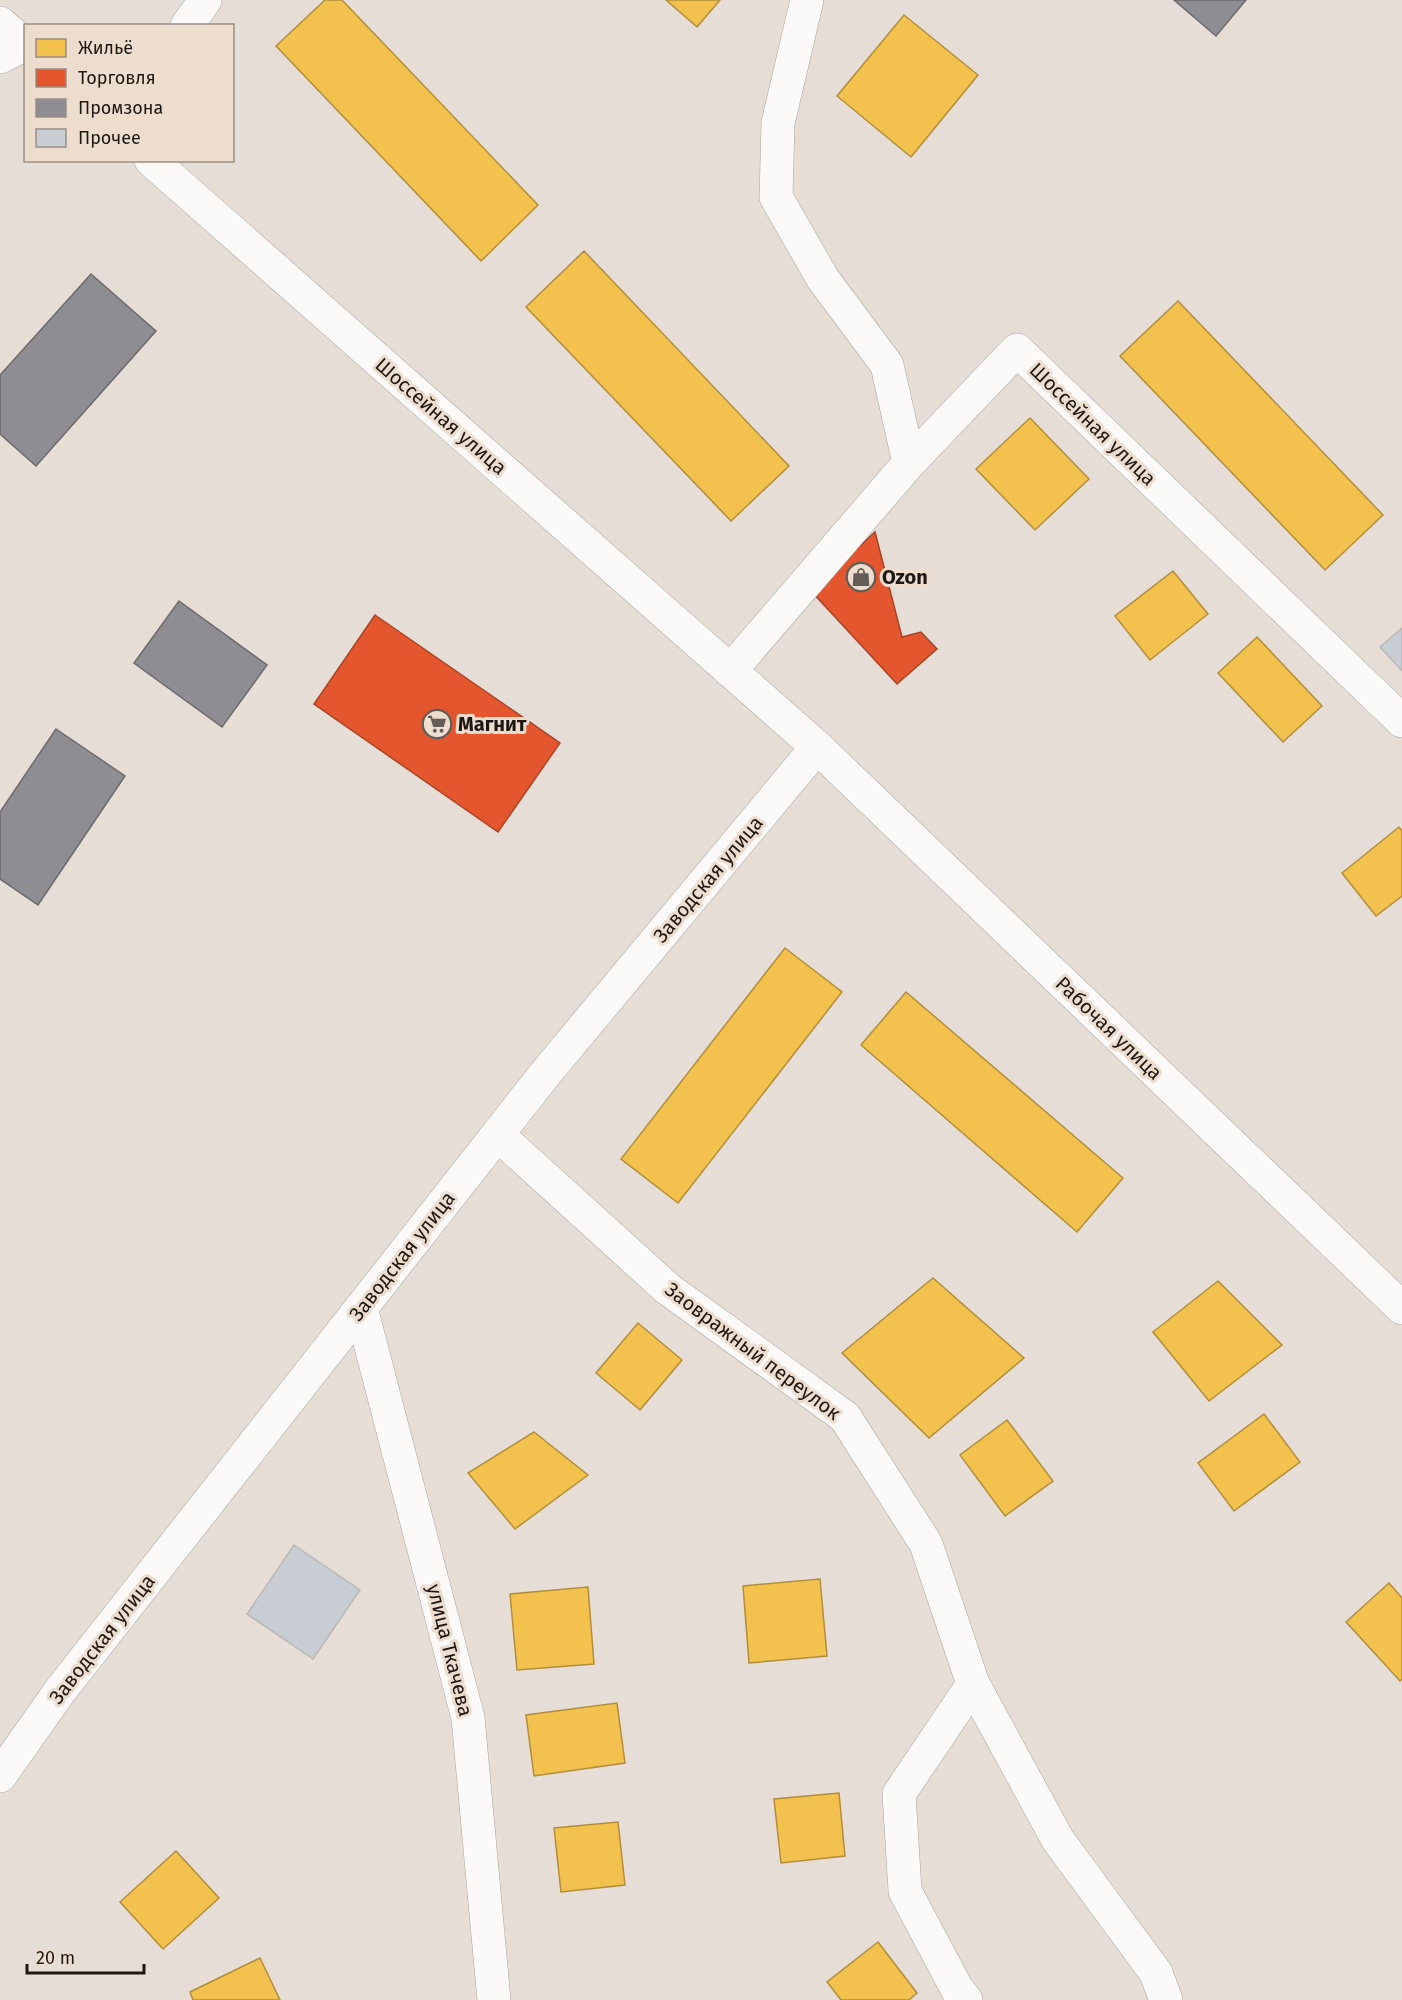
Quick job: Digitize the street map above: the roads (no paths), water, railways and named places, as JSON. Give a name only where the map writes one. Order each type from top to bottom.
[{"type":"street","points":[[188,24],[206,0]]},
{"type":"street","points":[[807,0],[778,123],[776,198],[823,279],[887,365],[909,463]]},
{"type":"street","points":[[0,22],[17,49]]},
{"type":"street","name":"Шоссейная улица","points":[[153,162],[817,747]]},
{"type":"street","name":"Шоссейная улица","points":[[730,671],[909,463],[1017,350],[1402,721]]},
{"type":"street","name":"Заводская улица","points":[[0,1776],[60,1691],[545,1074],[817,747]]},
{"type":"street","name":"Рабочая улица","points":[[817,747],[1402,1308]]},
{"type":"street","name":"Заовражный переулок","points":[[498,1135],[668,1289],[845,1417],[926,1544],[973,1684],[1059,1840],[1156,1973],[1166,2000]]},
{"type":"street","name":"улица Ткачева","points":[[361,1308],[468,1718],[494,2000]]},
{"type":"street","points":[[966,2000],[957,1989],[905,1891],[898,1794],[973,1684]]},
{"type":"place","name":"Ozon","points":[[861,577]]},
{"type":"place","name":"Магнит","points":[[437,724]]}]
